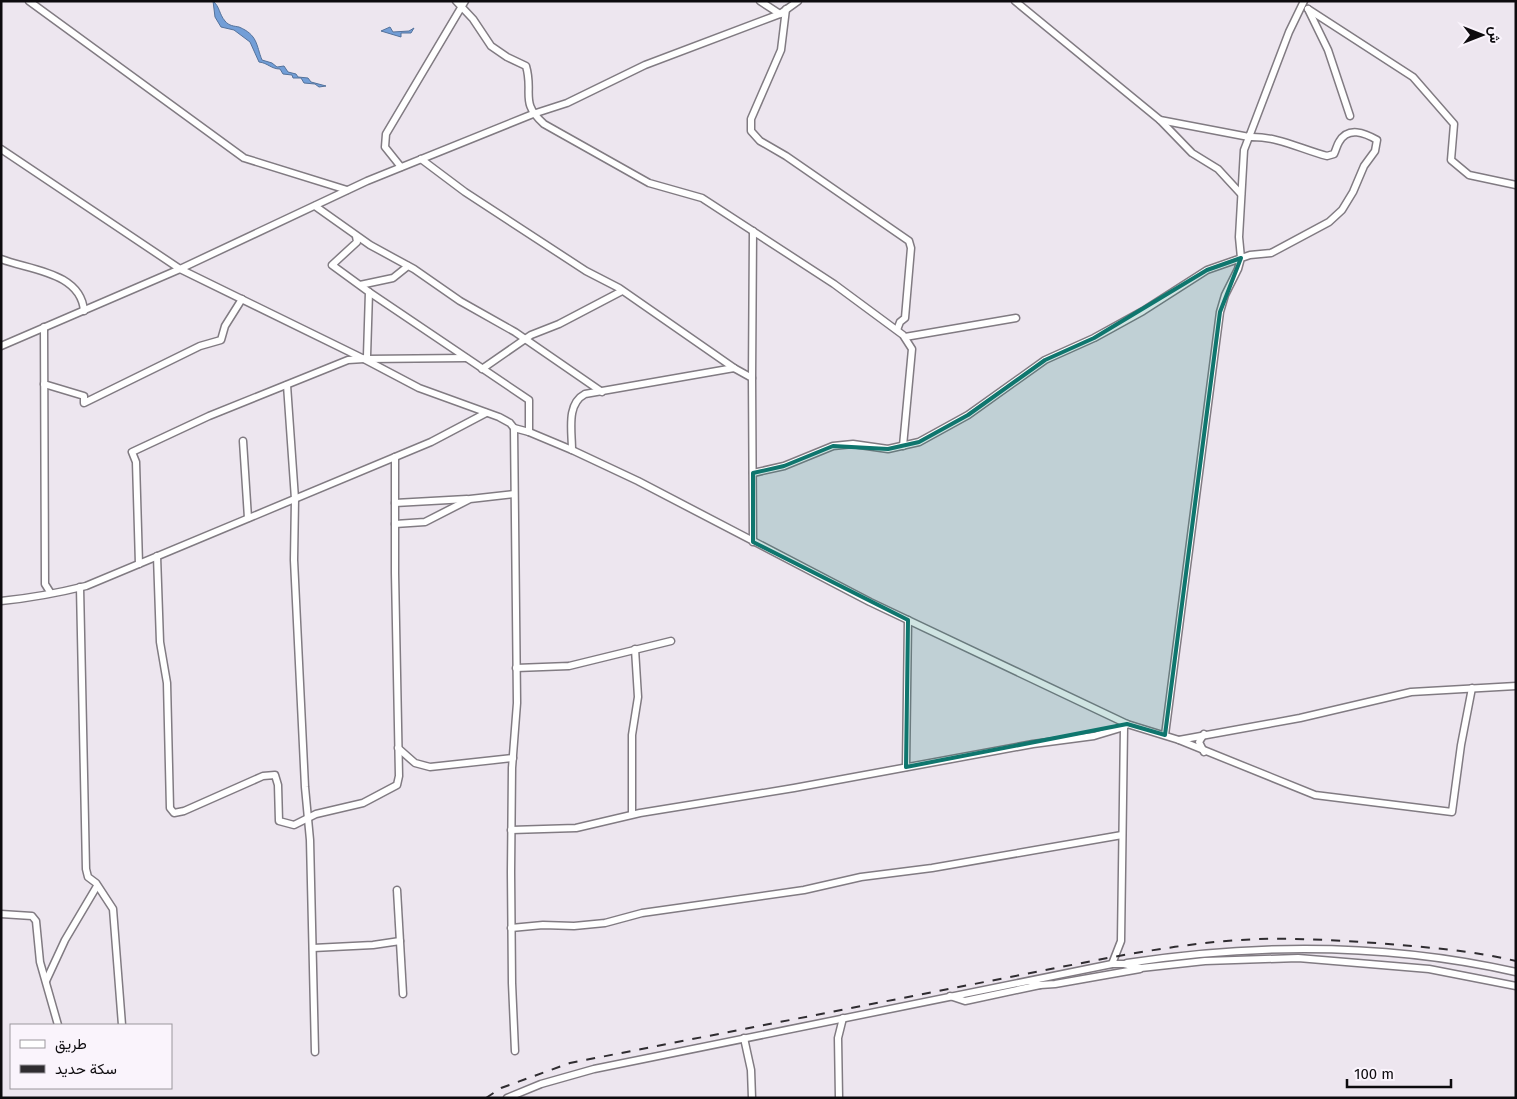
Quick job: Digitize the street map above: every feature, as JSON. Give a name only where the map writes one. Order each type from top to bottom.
[{"type":"street","points":[[29,1],[244,158],[347,190]]},
{"type":"street","points":[[456,1],[464,5],[491,46],[507,57],[526,66],[529,76],[528,99],[533,114],[559,134],[631,175],[649,183],[702,198],[834,284],[905,337],[911,344],[912,357],[903,446]]},
{"type":"street","points":[[760,1],[780,14]]},
{"type":"street","points":[[1,346],[180,270],[347,190],[533,114],[567,103],[645,64],[780,14],[798,1]]},
{"type":"street","points":[[1015,1],[1160,120],[1192,153],[1218,169],[1241,194]]},
{"type":"street","points":[[1304,1],[1328,50],[1350,116]]},
{"type":"street","points":[[1165,735],[1220,312],[1225,295],[1238,268],[1240,258],[1239,237],[1244,150],[1289,32],[1304,1]]},
{"type":"street","points":[[401,167],[384,146],[386,134],[450,23],[464,5]]},
{"type":"street","points":[[1308,9],[1413,77],[1454,124],[1451,160],[1468,174],[1516,185]]},
{"type":"street","points":[[786,10],[781,50],[751,118],[751,131],[760,141],[786,156],[909,241],[911,248],[905,318],[900,322],[897,330]]},
{"type":"street","points":[[753,473],[784,466],[833,446],[853,444],[888,449],[919,442],[968,416],[1044,360],[1094,338],[1143,311],[1207,270],[1240,258],[1271,253],[1334,218],[1349,200],[1364,166],[1378,144],[1377,140],[1367,134],[1353,132],[1339,142],[1334,154],[1327,156],[1272,138],[1249,137],[1160,120]]},
{"type":"street","points":[[1,149],[180,270],[364,359],[419,388],[510,423],[514,428],[529,432],[572,450],[669,496],[753,542],[1126,726],[1179,740],[1204,752],[1315,795],[1452,812],[1461,745],[1472,688]]},
{"type":"street","points":[[420,159],[465,192],[586,271],[622,291],[734,368],[752,378]]},
{"type":"street","points":[[314,206],[356,236],[525,339],[602,392]]},
{"type":"street","points":[[753,231],[753,542]]},
{"type":"street","points":[[356,236],[357,242],[332,265],[529,400],[529,432]]},
{"type":"street","points":[[1,259],[40,270],[70,284],[83,300],[84,311]]},
{"type":"street","points":[[360,286],[393,278],[408,266]]},
{"type":"street","points":[[482,369],[525,339],[559,324],[622,291]]},
{"type":"street","points":[[364,359],[368,356],[369,292]]},
{"type":"street","points":[[44,384],[84,396],[84,403],[200,346],[221,340],[225,326],[242,300]]},
{"type":"street","points":[[905,337],[1016,318]]},
{"type":"street","points":[[44,328],[45,584],[50,592]]},
{"type":"street","points":[[139,564],[136,462],[132,452],[209,416],[348,360],[467,358]]},
{"type":"street","points":[[572,450],[572,411],[574,402],[585,394],[734,368]]},
{"type":"street","points":[[286,385],[295,498],[294,560],[308,816],[315,1052]]},
{"type":"street","points":[[1,601],[38,598],[50,592],[80,587],[431,442],[486,413]]},
{"type":"street","points":[[514,428],[517,703],[511,830],[511,928],[515,1051]]},
{"type":"street","points":[[243,441],[248,518]]},
{"type":"street","points":[[157,556],[160,642],[167,683],[170,808],[174,813],[184,811],[263,776],[275,775],[278,785],[279,821],[294,826],[308,816],[363,803],[396,785],[399,776],[395,457]]},
{"type":"street","points":[[395,503],[470,499],[514,494]]},
{"type":"street","points":[[395,524],[424,522],[470,499]]},
{"type":"street","points":[[80,587],[86,870],[88,877],[97,886],[113,909],[122,1024]]},
{"type":"street","points":[[906,767],[908,620]]},
{"type":"street","points":[[516,668],[569,666],[671,641]]},
{"type":"street","points":[[632,814],[632,735],[638,707],[635,650]]},
{"type":"street","points":[[1179,740],[1300,718],[1411,692],[1516,686]]},
{"type":"street","points":[[511,830],[576,828],[632,814],[1094,736],[1126,726]]},
{"type":"street","points":[[1112,964],[1121,942],[1126,726]]},
{"type":"street","points":[[1204,734],[1199,742],[1204,752]]},
{"type":"street","points":[[398,748],[415,763],[430,767],[513,758]]},
{"type":"street","points":[[511,928],[605,923],[642,913],[804,890],[861,877],[932,868],[1122,835]]},
{"type":"street","points":[[46,981],[65,940],[97,886]]},
{"type":"street","points":[[397,890],[402,994]]},
{"type":"street","points":[[1,914],[32,916],[36,922],[40,962],[58,1024]]},
{"type":"street","points":[[313,948],[372,945],[400,940]]},
{"type":"street","points":[[507,1098],[540,1084],[594,1069],[1112,964],[1124,964],[1180,955],[1270,948],[1369,950],[1428,956],[1516,972]]},
{"type":"street","points":[[950,996],[965,1001],[1040,985],[1141,968],[1231,960],[1298,958],[1429,969],[1516,986]]},
{"type":"street","points":[[1124,964],[1141,968]]},
{"type":"street","points":[[1029,981],[1040,985]]},
{"type":"street","points":[[840,1098],[838,1038],[843,1018]]},
{"type":"street","points":[[744,1038],[751,1070],[752,1098]]},
{"type":"highlighted area","points":[[1241,258],[1220,312],[1165,735],[1127,724],[906,767],[908,620],[753,542],[753,473],[784,466],[833,446],[888,449],[919,442],[968,415],[1045,360],[1094,338],[1207,270]]},
{"type":"water","points":[[213,1],[227,23],[250,33],[257,45],[262,60],[272,63],[277,67],[284,66],[288,72],[296,74],[298,77],[308,78],[311,82],[326,86],[319,87],[315,84],[304,83],[301,78],[293,78],[292,75],[283,74],[280,69],[259,62],[250,42],[234,30],[221,27],[215,17]]},
{"type":"water","points":[[390,27],[393,32],[409,31],[414,28],[411,33],[401,33],[401,37],[381,31]]},
{"type":"railway","points":[[486,1098],[501,1088],[570,1063],[1097,960],[1178,946],[1259,939],[1329,940],[1443,949],[1516,961]]}]
